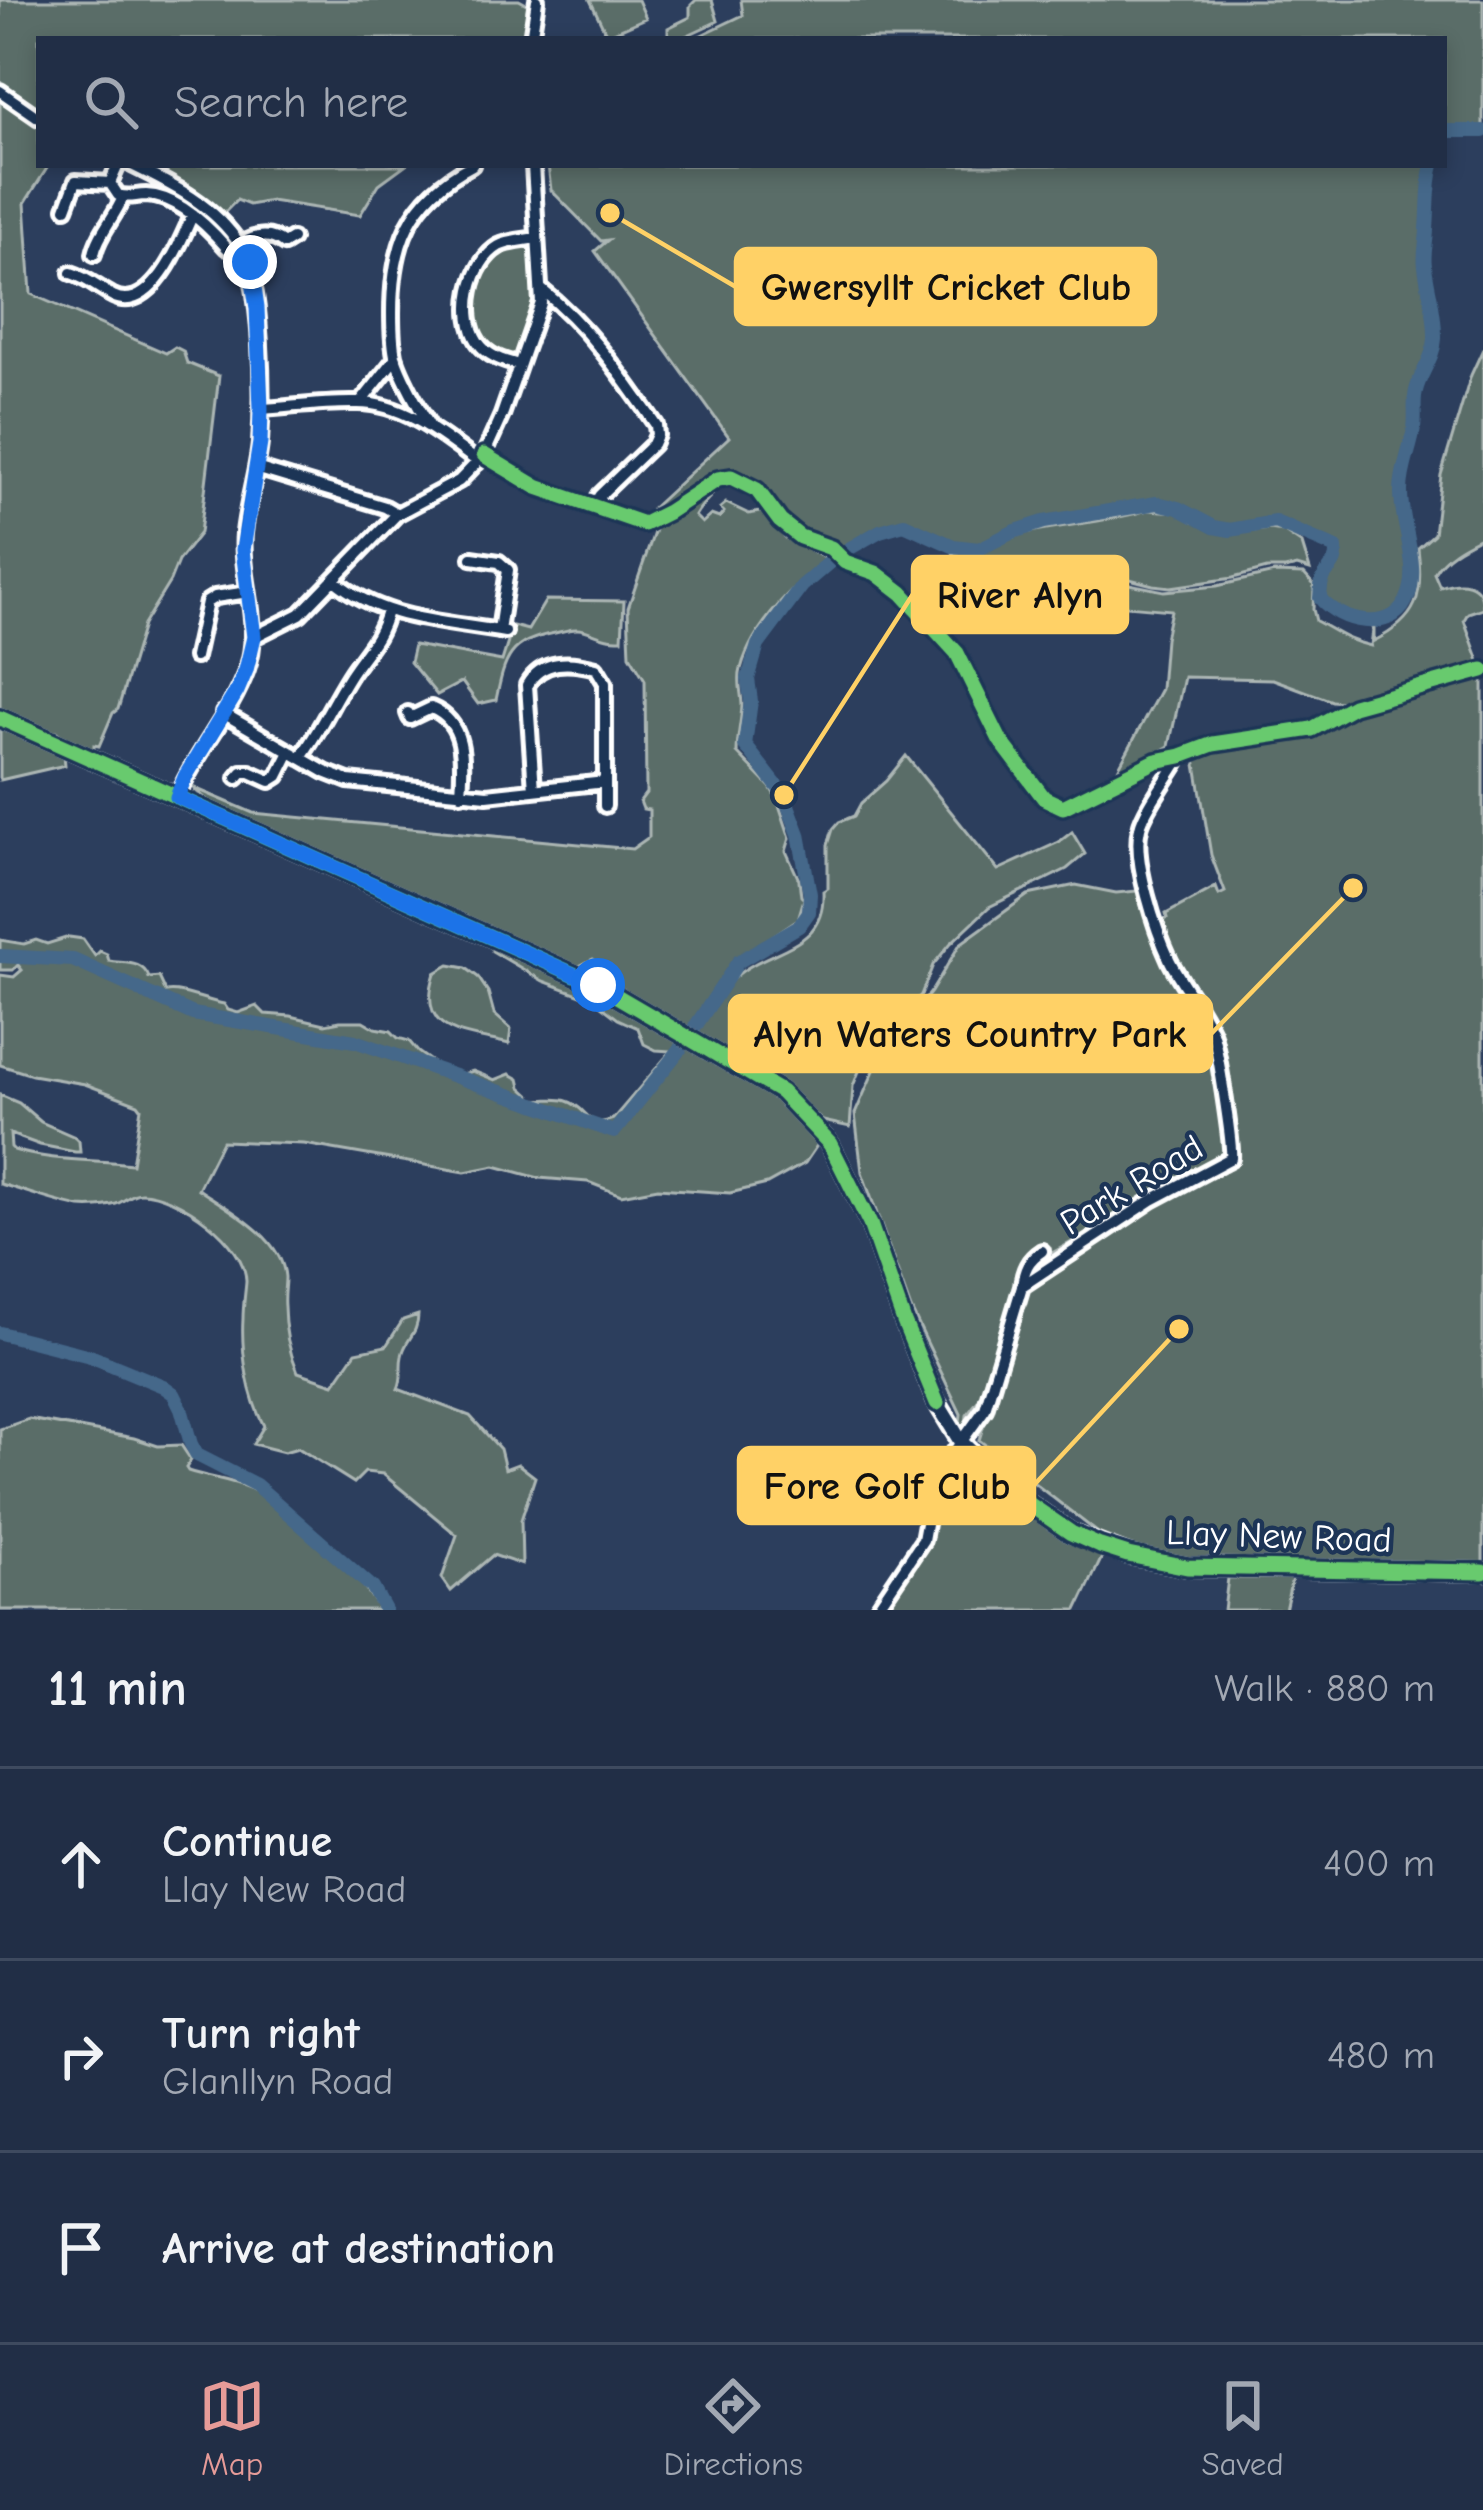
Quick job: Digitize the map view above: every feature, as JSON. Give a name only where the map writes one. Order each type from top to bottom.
[{"type":"main road","name":"Llay New Road","points":[[0,718],[598,985],[781,1092],[830,1144],[870,1224],[936,1401],[961,1442],[987,1470],[1071,1533],[1128,1556],[1214,1569],[1483,1572]]},
{"type":"street","points":[[531,36],[537,0]]},
{"type":"street","points":[[0,91],[36,116]]},
{"type":"street","points":[[110,183],[117,168]]},
{"type":"street","points":[[138,168],[200,202],[219,219],[234,246]]},
{"type":"street","points":[[430,427],[396,358],[395,261],[402,233],[418,207],[467,168]]},
{"type":"street","points":[[254,637],[299,614],[397,514],[459,481],[481,458],[497,427],[541,303],[533,168]]},
{"type":"street","points":[[66,208],[76,181],[110,183]]},
{"type":"street","points":[[110,183],[123,197],[146,195],[171,201],[210,228],[250,262],[255,287],[261,409],[243,550],[254,637],[246,670],[177,797]]},
{"type":"street","points":[[94,254],[123,197]]},
{"type":"street","points":[[71,273],[116,298],[134,300],[161,274],[193,216]]},
{"type":"street","points":[[234,246],[266,236],[287,244]]},
{"type":"street","points":[[518,365],[497,360],[477,341],[470,314],[472,283],[499,246],[537,238]]},
{"type":"street","points":[[542,290],[568,310],[656,425],[653,444],[593,506]]},
{"type":"street","points":[[361,402],[396,358]]},
{"type":"street","points":[[261,409],[361,402],[404,414],[537,487],[644,524],[718,479],[731,477],[757,490],[780,521],[800,537],[831,548],[845,562],[876,573],[902,593],[957,653],[1000,740],[1044,798],[1063,807],[1156,761],[1213,744],[1312,729],[1353,706],[1483,670]]},
{"type":"street","points":[[256,468],[397,514]]},
{"type":"street","points":[[334,580],[352,595],[387,611],[502,631],[508,570],[499,562],[475,560]]},
{"type":"street","points":[[195,657],[207,602],[248,592]]},
{"type":"street","points":[[237,778],[250,772],[270,781],[318,733],[350,674],[374,644],[387,611]]},
{"type":"street","points":[[534,790],[527,686],[534,672],[549,664],[578,663],[596,668],[604,683],[605,806]]},
{"type":"street","points":[[410,718],[431,708],[445,714],[461,738],[461,794]]},
{"type":"street","points":[[224,713],[349,781],[487,795],[605,782]]},
{"type":"street","name":"Park Road","points":[[1022,1286],[1152,1200],[1232,1158],[1214,1035],[1169,960],[1145,891],[1140,861],[1140,827],[1181,756]]},
{"type":"street","points":[[876,1610],[922,1540],[934,1480],[985,1408],[1024,1271],[1042,1251]]},
{"type":"green space","points":[[0,0],[519,0],[532,7],[529,36],[36,36],[36,113],[0,82]]},
{"type":"green space","points":[[590,0],[638,0],[646,18],[607,35]]},
{"type":"green space","points":[[696,0],[712,0],[718,21],[686,36],[668,36],[668,28],[690,17],[690,6]]},
{"type":"green space","points":[[741,0],[1483,0],[1483,131],[1447,131],[1447,36],[699,36],[743,15]]},
{"type":"green space","points":[[0,95],[36,118],[36,168],[47,168],[25,203],[31,294],[166,353],[175,347],[183,351],[187,363],[219,376],[200,533],[178,561],[143,625],[118,709],[99,746],[94,745],[94,751],[57,732],[0,715]]},
{"type":"green space","points":[[150,168],[401,168],[379,184],[360,215],[237,200],[222,215]]},
{"type":"green space","points":[[548,168],[1432,168],[1427,184],[1424,262],[1435,336],[1415,392],[1414,428],[1400,493],[1411,588],[1406,603],[1396,615],[1374,622],[1341,616],[1320,598],[1336,547],[1275,522],[1230,530],[1157,503],[1044,522],[979,549],[953,546],[904,524],[880,531],[838,555],[801,536],[732,473],[695,516],[702,523],[711,515],[719,518],[726,503],[749,514],[766,511],[785,538],[827,559],[764,622],[746,653],[739,678],[742,706],[737,753],[777,799],[790,838],[786,851],[804,899],[798,919],[732,963],[688,1029],[595,977],[598,963],[593,959],[569,966],[214,806],[192,787],[253,813],[632,849],[649,837],[649,810],[640,801],[646,793],[645,680],[630,655],[628,608],[659,518],[651,518],[648,512],[729,437],[595,251],[608,240],[601,241],[551,190]]},
{"type":"green space","points":[[537,238],[542,290],[519,365],[477,341],[472,283],[499,246]]},
{"type":"green space","points":[[1483,349],[1483,536],[1449,556],[1434,573],[1440,587],[1462,583],[1479,592],[1483,608],[1468,613],[1464,620],[1482,669],[1373,693],[1372,709],[1372,693],[1343,702],[1273,679],[1184,677],[1169,746],[1113,778],[1161,689],[1171,610],[1032,602],[950,612],[957,601],[955,597],[948,600],[944,587],[957,588],[958,598],[984,582],[1062,574],[1164,591],[1217,586],[1274,573],[1304,574],[1314,585],[1316,621],[1371,646],[1374,622],[1374,641],[1400,624],[1415,604],[1420,580],[1418,548],[1434,534],[1441,475]]},
{"type":"green space","points":[[1148,510],[1177,512],[1227,534],[1283,531],[1302,544],[1310,570],[1297,566],[1267,569],[1171,587],[1057,568],[1021,576],[990,572],[959,578],[953,552],[989,549],[1023,534]]},
{"type":"green space","points":[[546,600],[624,601],[622,639],[577,629],[528,641],[506,662],[496,700],[478,704],[462,682],[437,695],[410,662],[414,645],[502,661],[513,626],[528,630]]},
{"type":"green space","points":[[1483,673],[1483,1570],[1437,1571],[1430,1563],[1189,1559],[1141,1549],[1102,1536],[979,1440],[1026,1288],[1154,1202],[1236,1159],[1229,1156],[1019,1271],[980,1398],[967,1415],[962,1455],[1054,1532],[1103,1555],[1077,1610],[884,1610],[924,1540],[937,1481],[956,1455],[961,1414],[911,1309],[862,1172],[855,1114],[879,1059],[931,992],[960,944],[1028,895],[1076,885],[1116,893],[1147,890],[1160,922],[1166,914],[1216,887],[1219,895],[1225,892],[1211,855],[1195,758]]},
{"type":"green space","points":[[0,723],[64,755],[65,765],[0,780]]},
{"type":"green space","points":[[906,756],[998,870],[1072,832],[1085,854],[1067,869],[989,907],[950,944],[933,965],[921,995],[864,1059],[853,1086],[850,1127],[823,1121],[759,1071],[697,1034],[734,978],[805,937],[815,926],[823,891],[828,888],[828,845],[833,829],[854,816]]},
{"type":"green space","points":[[69,937],[83,939],[95,956],[100,951],[109,961],[138,966],[149,978],[159,977],[166,992],[224,1004],[238,1013],[257,1006],[265,1014],[325,1024],[363,1021],[409,1041],[440,1068],[459,1075],[473,1071],[495,1080],[510,1074],[534,1099],[567,1101],[598,1122],[613,1119],[671,1051],[644,1044],[638,1028],[592,999],[543,981],[492,951],[492,945],[593,987],[768,1092],[820,1141],[805,1163],[767,1184],[730,1193],[658,1188],[621,1195],[588,1182],[539,1178],[495,1166],[465,1172],[304,1144],[222,1141],[198,1189],[252,1225],[282,1263],[286,1331],[298,1372],[334,1384],[356,1352],[386,1346],[403,1320],[418,1315],[401,1361],[398,1389],[470,1416],[500,1449],[505,1469],[518,1464],[535,1477],[521,1520],[522,1565],[493,1555],[451,1591],[442,1578],[457,1535],[383,1474],[365,1472],[354,1483],[298,1448],[284,1452],[253,1444],[264,1426],[245,1360],[246,1282],[243,1267],[223,1237],[190,1211],[156,1195],[137,1193],[116,1204],[84,1207],[0,1184],[0,1095],[75,1137],[80,1152],[10,1134],[14,1150],[132,1164],[138,1104],[85,1084],[0,1065],[0,975],[14,977],[22,970],[18,965],[0,970],[0,940],[47,944]]},
{"type":"green space","points":[[449,965],[466,968],[478,977],[494,1014],[511,1029],[509,1044],[461,1033],[438,1020],[432,1009],[435,973]]},
{"type":"green space","points":[[29,1419],[158,1446],[181,1445],[191,1460],[188,1471],[251,1489],[306,1526],[354,1574],[380,1610],[0,1610],[0,1429]]},
{"type":"green space","points":[[1228,1578],[1292,1578],[1285,1610],[1224,1610]]},
{"type":"waterway","points":[[1447,131],[1483,131]]},
{"type":"waterway","points":[[0,956],[73,960],[193,1014],[355,1041],[614,1132],[681,1048],[738,962],[799,926],[809,912],[799,834],[784,795],[745,745],[751,701],[748,679],[758,645],[802,586],[838,555],[880,531],[904,524],[953,546],[979,549],[1044,522],[1157,503],[1230,530],[1275,522],[1336,548],[1320,598],[1339,613],[1364,621],[1388,618],[1398,611],[1406,601],[1412,575],[1401,483],[1414,428],[1416,391],[1435,339],[1425,261],[1432,168]]},
{"type":"waterway","points":[[0,1333],[90,1356],[163,1386],[181,1408],[197,1455],[256,1485],[373,1588],[385,1610]]},
{"type":"cycle path","points":[[484,455],[537,487],[644,524],[718,479],[731,477],[757,490],[780,521],[800,537],[831,548],[845,562],[876,573],[902,593],[957,653],[1000,740],[1044,798],[1063,807],[1156,761],[1213,744],[1312,729],[1353,706],[1483,670]]},
{"type":"cycle path","points":[[0,718],[598,985],[781,1092],[830,1144],[870,1224],[937,1403]]},
{"type":"cycle path","points":[[1016,1495],[1071,1533],[1100,1546],[1187,1567],[1483,1572]]},
{"type":"place","name":"Gwersyllt Cricket Club","points":[[610,213]]},
{"type":"place","name":"River Alyn","points":[[784,795]]},
{"type":"place","name":"Alyn Waters Country Park","points":[[1353,888]]},
{"type":"place","name":"Fore Golf Club","points":[[1179,1329]]},
{"type":"route","points":[[250,262],[261,409],[243,550],[254,637],[237,691],[177,797],[598,985]]}]
